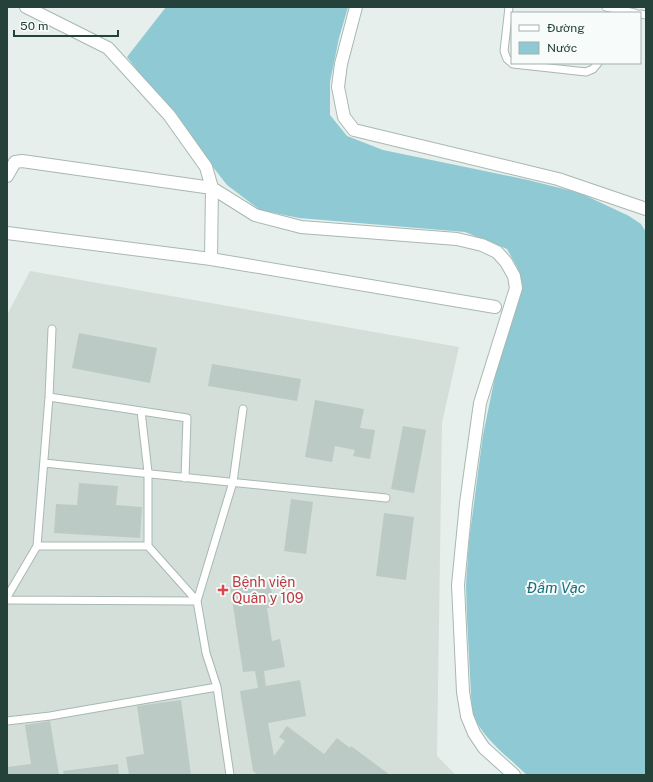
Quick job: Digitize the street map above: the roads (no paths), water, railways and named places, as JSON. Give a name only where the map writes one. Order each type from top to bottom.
[{"type":"street","points":[[26,7],[108,48],[169,115],[206,167],[212,188],[211,259]]},
{"type":"street","points":[[356,7],[341,64],[338,87],[344,117],[354,130],[558,179],[646,209]]},
{"type":"street","points":[[7,176],[11,166],[15,162],[22,161],[212,188],[255,215],[301,227],[457,239],[482,245],[497,252],[506,262],[514,276],[516,288],[480,403],[466,503],[458,585],[463,692],[467,716],[474,733],[484,748],[514,775]]},
{"type":"street","points":[[7,233],[211,259],[495,307]]},
{"type":"lane","points":[[509,7],[504,51],[507,59],[511,62]]},
{"type":"lane","points":[[606,9],[628,12]]},
{"type":"lane","points":[[513,64],[586,72],[593,69],[597,64]]},
{"type":"lane","points":[[52,329],[49,397],[38,546],[7,598],[197,601]]},
{"type":"lane","points":[[49,397],[187,418],[185,478]]},
{"type":"lane","points":[[230,775],[216,687],[206,653],[197,601],[233,482],[244,409]]},
{"type":"lane","points":[[141,411],[148,472],[148,546],[197,601]]},
{"type":"lane","points":[[44,463],[148,472],[185,478],[386,498]]},
{"type":"lane","points":[[38,546],[148,546]]},
{"type":"lane","points":[[7,721],[50,716],[216,687]]},
{"type":"water","name":"Đầm Vạc","points":[[166,7],[348,7],[339,38],[330,82],[330,115],[347,136],[383,150],[528,180],[580,193],[629,216],[641,224],[646,232],[646,775],[527,775],[489,739],[482,731],[472,713],[466,585],[469,541],[483,435],[496,372],[520,281],[517,267],[507,249],[465,232],[299,218],[260,210],[227,185],[127,57]]},
{"type":"place","name":"Bệnh viện Quân y 109","points":[[223,590]]}]
